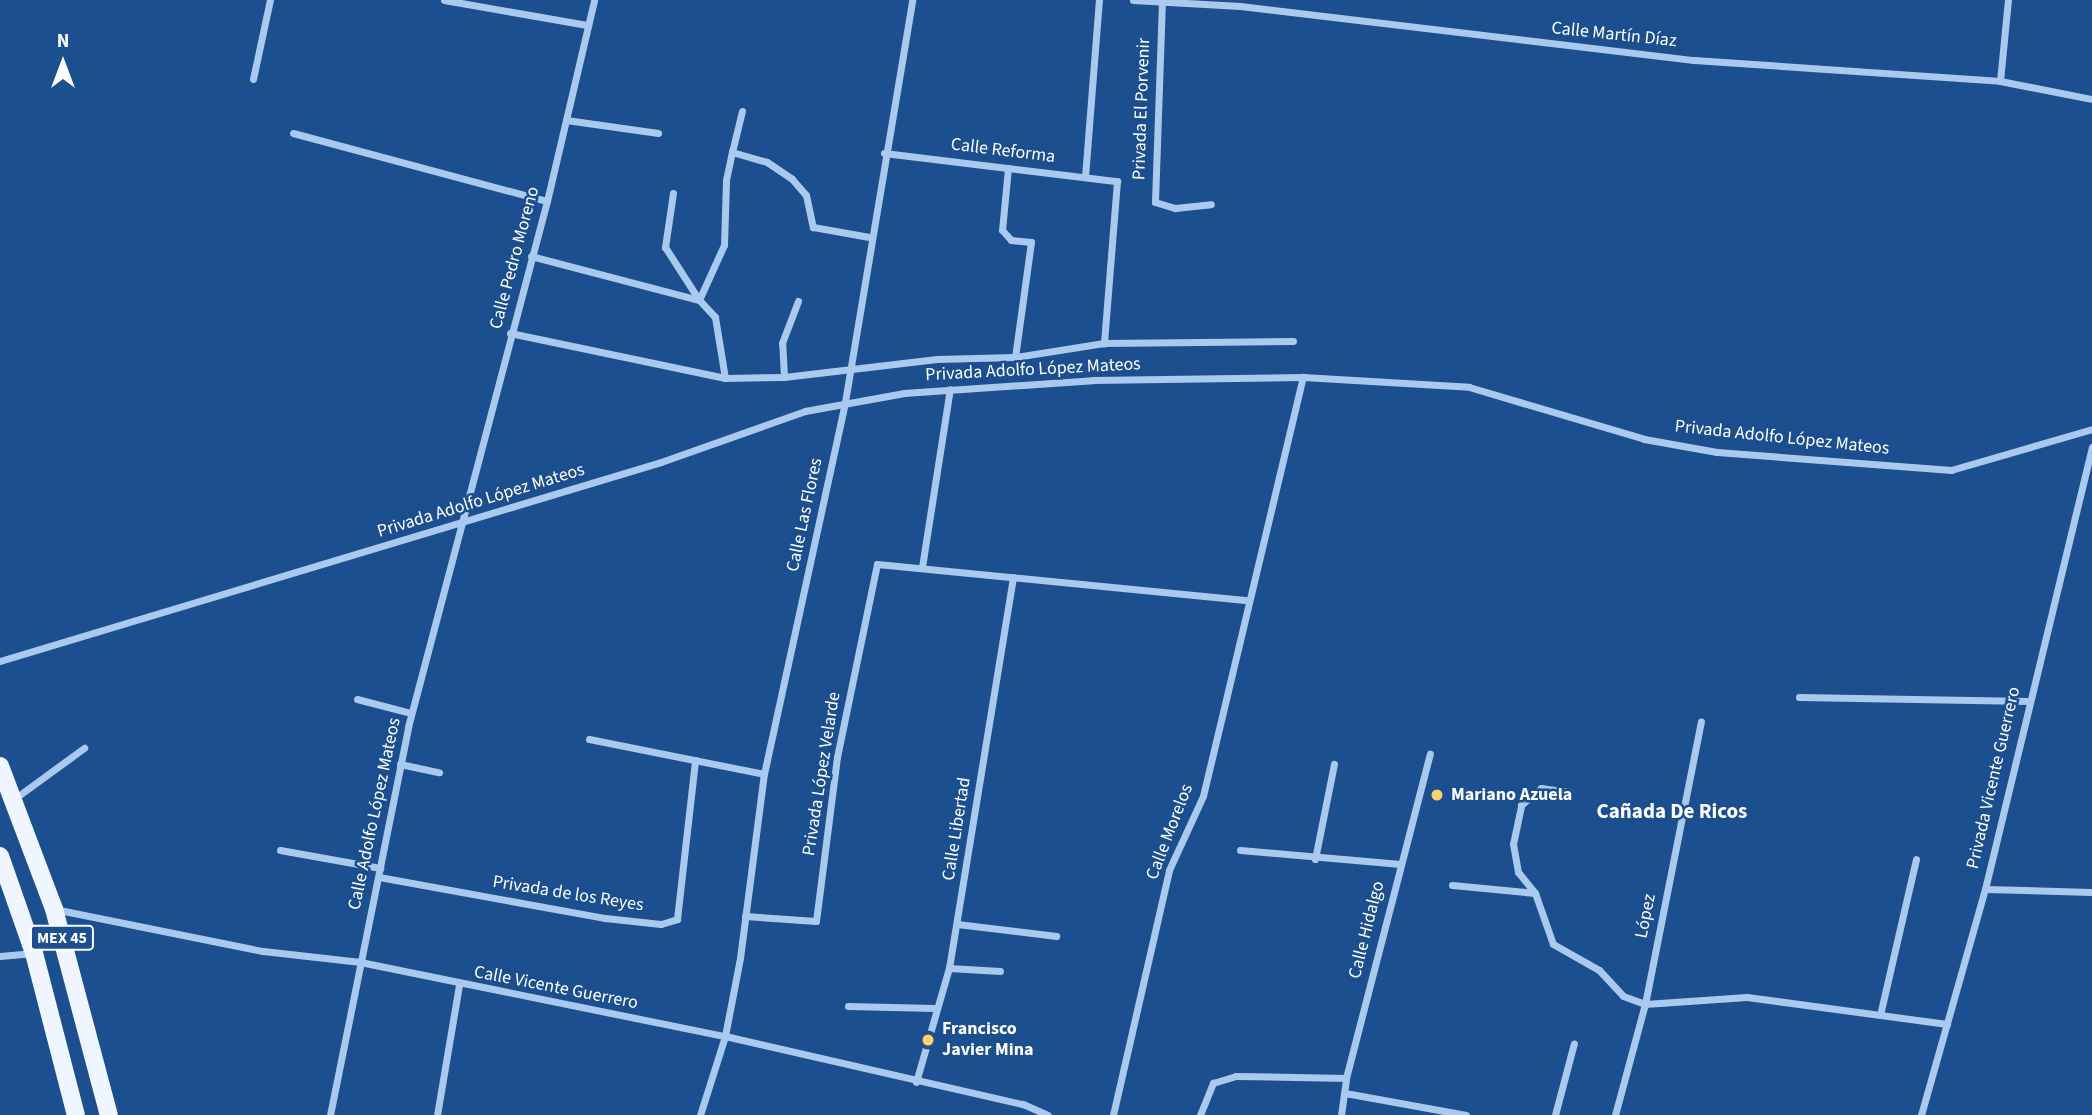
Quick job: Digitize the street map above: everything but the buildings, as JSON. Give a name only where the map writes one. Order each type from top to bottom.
[{"type":"main road","name":"MEX 45","points":[[0,766],[54,909],[109,1115]]},
{"type":"main road","name":"MEX 45","points":[[0,856],[34,953],[76,1115]]},
{"type":"street","points":[[254,79],[270,0]]},
{"type":"street","points":[[444,0],[587,25]]},
{"type":"street","name":"Calle Pedro Moreno","points":[[462,523],[547,201],[594,0]]},
{"type":"street","name":"Calle Las Flores","points":[[700,1115],[724,1036],[745,916],[764,774],[846,398],[869,237],[912,0]]},
{"type":"street","points":[[1085,177],[1099,0]]},
{"type":"street","name":"Calle Martín Díaz","points":[[1133,0],[1240,6],[1694,60],[2000,81],[2092,99]]},
{"type":"street","points":[[2000,81],[2008,0]]},
{"type":"street","name":"Privada El Porvenir","points":[[1162,1],[1155,202],[1175,208],[1211,204]]},
{"type":"street","points":[[699,300],[724,246],[732,152],[742,111]]},
{"type":"street","points":[[566,120],[658,133]]},
{"type":"street","points":[[293,133],[547,201]]},
{"type":"street","points":[[732,152],[767,162],[792,179],[806,195],[813,227],[869,237]]},
{"type":"street","name":"Calle Reforma","points":[[884,153],[1117,181],[1104,343]]},
{"type":"street","points":[[1008,168],[1002,230],[1011,240],[1031,242],[1015,357]]},
{"type":"street","points":[[673,193],[665,247],[699,300],[715,317],[725,379]]},
{"type":"street","points":[[531,256],[699,300]]},
{"type":"street","points":[[784,377],[782,343],[798,301]]},
{"type":"street","points":[[510,333],[725,379],[784,377],[851,368],[1015,357],[1104,343],[1293,341]]},
{"type":"street","name":"Privada Adolfo López Mateos","points":[[0,661],[661,462],[846,398],[1093,380],[1303,377],[1469,387],[1644,439],[1717,452],[1951,470],[2092,429]]},
{"type":"street","name":"Calle Morelos","points":[[1113,1115],[1170,870],[1203,796],[1247,600],[1303,377]]},
{"type":"street","points":[[950,389],[922,567],[1247,600]]},
{"type":"street","name":"Privada Vicente Guerrero","points":[[1921,1115],[1985,889],[2092,447]]},
{"type":"street","name":"Calle Adolfo López Mateos","points":[[330,1115],[411,713],[462,523]]},
{"type":"street","name":"Privada López Velarde","points":[[745,916],[816,921],[837,757],[877,564],[922,567]]},
{"type":"street","name":"Calle Libertad","points":[[916,1082],[934,1008],[949,968],[1013,577]]},
{"type":"street","points":[[1799,697],[2029,701]]},
{"type":"street","points":[[358,699],[411,713]]},
{"type":"street","name":"López","points":[[1615,1115],[1645,1004],[1701,722]]},
{"type":"street","points":[[589,739],[764,774]]},
{"type":"street","points":[[13,799],[85,748]]},
{"type":"street","name":"Calle Hidalgo","points":[[1341,1115],[1346,1078],[1430,754]]},
{"type":"street","name":"Privada de los Reyes","points":[[379,877],[605,918],[661,924],[677,919],[695,760]]},
{"type":"street","points":[[400,764],[439,772]]},
{"type":"street","points":[[1315,859],[1334,764]]},
{"type":"street","points":[[1569,792],[1541,788],[1521,805],[1513,844],[1518,872],[1535,893],[1552,944],[1599,970],[1623,996],[1645,1004],[1747,997],[1947,1024]]},
{"type":"street","points":[[280,850],[380,868]]},
{"type":"street","points":[[1240,850],[1315,859],[1400,864]]},
{"type":"street","points":[[1880,1015],[1916,859]]},
{"type":"street","points":[[1452,885],[1535,893]]},
{"type":"street","points":[[1985,889],[2092,892]]},
{"type":"street","name":"Calle Vicente Guerrero","points":[[54,909],[263,951],[360,962],[459,985],[724,1036],[916,1082],[1023,1104],[1048,1115]]},
{"type":"street","points":[[957,924],[1056,936]]},
{"type":"street","points":[[0,956],[34,953]]},
{"type":"street","points":[[949,968],[1000,971]]},
{"type":"street","points":[[437,1115],[459,985]]},
{"type":"street","points":[[848,1006],[934,1008]]},
{"type":"street","points":[[1555,1115],[1574,1044]]},
{"type":"street","points":[[1200,1115],[1213,1083],[1236,1076],[1346,1078]]},
{"type":"street","points":[[1345,1093],[1466,1115]]},
{"type":"place","name":"Mariano Azuela","points":[[1437,795]]},
{"type":"place","name":"Francisco Javier Mina","points":[[928,1040]]},
{"type":"district","name":"Cañada De Ricos","points":[[1672,811]]}]
